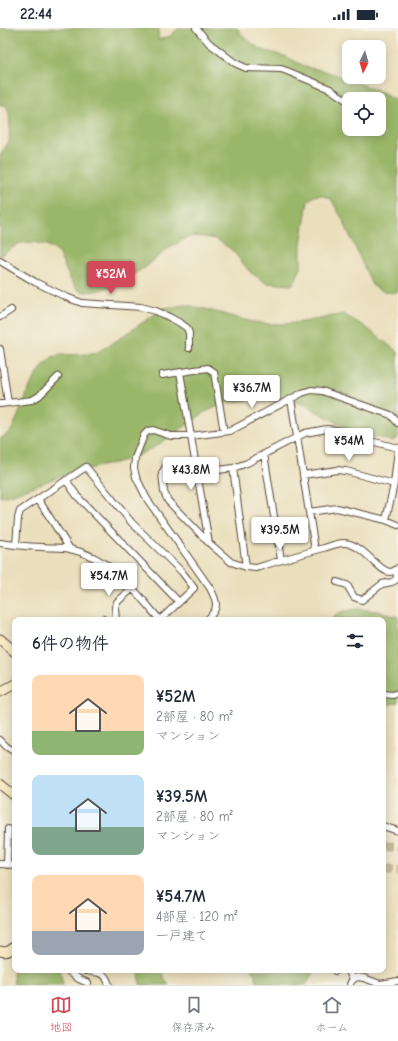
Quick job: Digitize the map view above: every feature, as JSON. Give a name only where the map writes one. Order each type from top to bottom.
[{"type":"main road","points":[[0,639],[12,649]]},
{"type":"main road","points":[[0,692],[12,685]]},
{"type":"main road","points":[[0,784],[12,794]]},
{"type":"main road","points":[[0,951],[5,952],[12,949]]},
{"type":"street","points":[[196,28],[209,43],[235,63],[246,68],[287,70],[330,89],[342,97]]},
{"type":"street","points":[[0,261],[35,282],[66,297],[82,302],[141,307],[156,311],[187,328],[189,333],[189,348]]},
{"type":"street","points":[[0,317],[11,310]]},
{"type":"street","points":[[0,349],[8,403]]},
{"type":"street","points":[[162,375],[208,368],[214,372],[224,432]]},
{"type":"street","points":[[180,372],[209,543]]},
{"type":"street","points":[[0,404],[32,400],[39,396],[58,377]]},
{"type":"street","points":[[210,617],[216,607],[214,596],[147,499],[136,477],[134,468],[135,458],[144,435],[148,431],[153,430],[171,436],[191,436],[230,431],[302,393],[311,390],[322,391],[391,415],[398,423]]},
{"type":"street","points":[[291,399],[314,550]]},
{"type":"street","points":[[337,582],[347,585],[354,597],[362,600],[382,584],[396,580],[396,569],[390,572],[384,570],[354,545],[344,543],[314,550],[256,568],[246,567],[231,562],[209,543],[168,501],[164,492],[162,473],[165,468],[197,472],[233,468],[247,464],[305,433],[327,429],[344,431],[363,439],[398,449],[394,484],[386,520]]},
{"type":"street","points":[[264,454],[281,560]]},
{"type":"street","points":[[16,545],[20,511],[86,466],[132,523],[182,572],[194,588],[163,617]]},
{"type":"street","points":[[233,468],[246,567]]},
{"type":"street","points":[[303,475],[337,470],[394,484]]},
{"type":"street","points":[[66,480],[77,496],[179,602]]},
{"type":"street","points":[[38,499],[70,549]]},
{"type":"street","points":[[309,512],[337,508],[386,520],[398,525]]},
{"type":"street","points":[[0,543],[70,549],[91,556],[107,565],[122,577],[157,617]]},
{"type":"street","points":[[118,617],[115,607],[117,602],[132,589]]},
{"type":"street","points":[[386,694],[393,695],[398,693]]},
{"type":"street","points":[[0,740],[12,750]]},
{"type":"street","points":[[386,827],[398,831]]},
{"type":"street","points":[[7,864],[8,829]]},
{"type":"street","points":[[0,864],[12,865]]},
{"type":"street","points":[[71,973],[88,984]]},
{"type":"street","points":[[86,973],[88,984]]},
{"type":"street","points":[[100,973],[104,974],[110,985]]},
{"type":"street","points":[[352,982],[357,977],[380,984],[398,980]]},
{"type":"green space","points":[[0,28],[159,28],[158,40],[170,36],[179,28],[237,28],[245,38],[260,49],[287,57],[306,67],[325,71],[342,77],[342,84],[360,84],[378,91],[380,92],[342,92],[342,136],[386,136],[386,95],[398,102],[398,292],[384,292],[372,285],[342,218],[331,199],[321,195],[314,196],[308,201],[301,244],[301,268],[292,285],[266,283],[250,272],[231,249],[216,239],[204,237],[191,236],[169,247],[146,267],[110,287],[96,291],[85,292],[78,290],[70,279],[58,252],[47,245],[34,242],[20,243],[0,256],[0,156],[9,141],[10,125],[6,105],[0,105]]},
{"type":"green space","points":[[186,305],[249,321],[270,324],[298,323],[343,314],[364,326],[398,352],[398,438],[392,441],[355,432],[301,403],[254,399],[228,402],[205,412],[153,448],[135,457],[66,474],[13,494],[0,497],[0,439],[11,431],[31,384],[43,366],[52,357],[61,355],[93,354],[110,345],[164,308]]},
{"type":"green space","points":[[357,609],[379,611],[398,617],[398,702],[386,707],[386,617],[334,617],[340,612]]},
{"type":"green space","points":[[13,973],[61,973],[63,985],[14,985]]},
{"type":"green space","points":[[139,973],[163,973],[165,980],[169,985],[140,985]]},
{"type":"green space","points":[[254,973],[312,973],[306,985],[258,985]]},
{"type":"tunnel","points":[[386,846],[398,846]]},
{"type":"tunnel","points":[[386,869],[398,869]]}]
